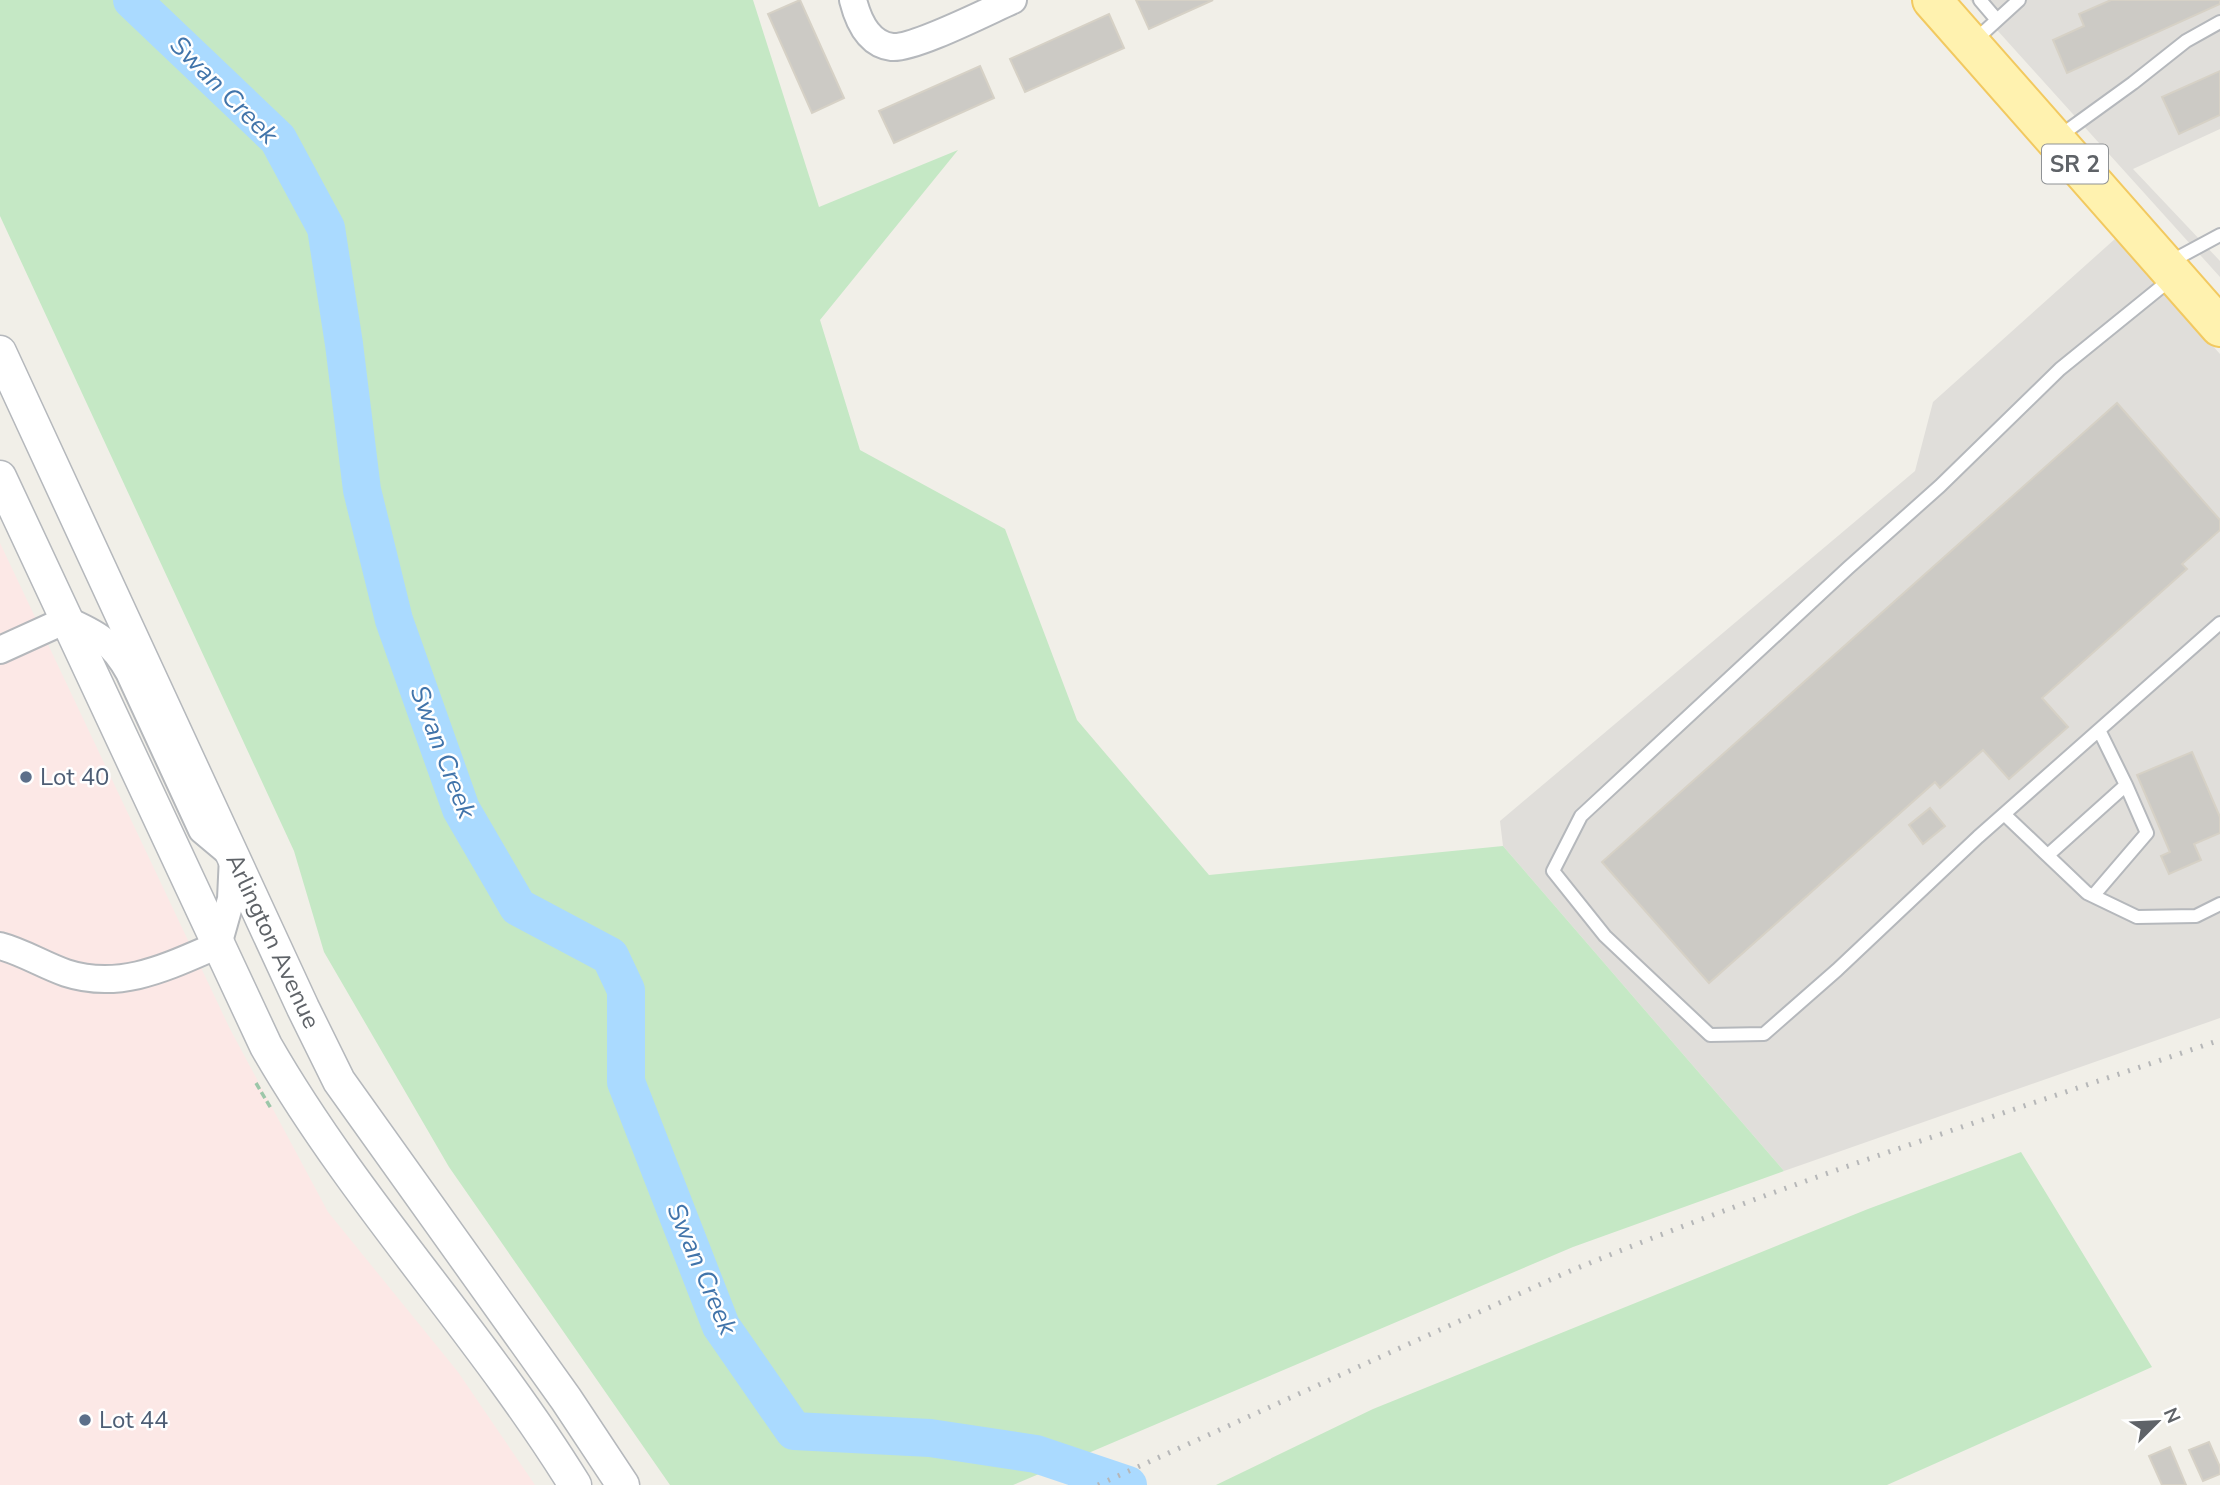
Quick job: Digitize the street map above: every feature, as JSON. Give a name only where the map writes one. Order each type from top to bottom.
[{"type":"main road","name":"SR 2","points":[[1931,0],[1984,33],[2054,140],[2220,327]]},
{"type":"street","points":[[853,0],[858,18],[869,36],[890,47],[912,44],[1013,0]]},
{"type":"street","name":"Arlington Avenue","points":[[0,352],[339,1081],[566,1399],[623,1485]]},
{"type":"street","name":"Arlington Avenue","points":[[0,477],[252,1018],[291,1088],[351,1174],[524,1408],[575,1485]]},
{"type":"street","points":[[0,650],[66,620],[102,636],[117,651],[130,672],[202,830],[233,856],[231,899],[218,946],[150,973],[112,979],[66,973],[0,946]]},
{"type":"lane","points":[[1979,0],[1984,33]]},
{"type":"lane","points":[[1984,33],[2016,1]]},
{"type":"lane","points":[[2054,140],[2186,41],[2220,22]]},
{"type":"lane","points":[[2220,235],[2169,270],[2060,369],[1940,486],[1581,816],[1553,871],[1605,936],[1710,1035],[1764,1034],[1837,970],[2004,814],[2220,623]]},
{"type":"lane","points":[[2093,895],[2147,832],[2099,730]]},
{"type":"lane","points":[[2048,855],[2126,785]]},
{"type":"lane","points":[[2004,814],[2087,893],[2137,917],[2196,916],[2220,904]]},
{"type":"shaded area","points":[[1970,0],[2220,0],[2220,129],[2133,169],[2220,261],[2220,277]]},
{"type":"shaded area","points":[[2116,238],[2220,354],[2220,1018],[1784,1171],[1503,846],[1500,821],[1915,471],[1933,402]]},
{"type":"shaded area","points":[[0,543],[230,1029],[328,1212],[458,1372],[535,1485],[0,1485]]},
{"type":"green space","points":[[0,0],[753,0],[819,207],[958,150],[820,320],[860,450],[1005,529],[1077,720],[1209,875],[1503,846],[1784,1171],[1573,1247],[1013,1485],[670,1485],[449,1167],[324,952],[294,851],[0,216]]},
{"type":"green space","points":[[2021,1152],[2152,1367],[1887,1485],[1216,1485],[1373,1409],[1868,1209]]},
{"type":"building","points":[[800,0],[844,98],[812,113],[768,14]]},
{"type":"building","points":[[1136,0],[1213,0],[1149,29]]},
{"type":"building","points":[[2111,0],[2220,0],[2220,4],[2067,73],[2053,40],[2084,26],[2079,14]]},
{"type":"building","points":[[1109,14],[1124,48],[1025,92],[1010,59]]},
{"type":"building","points":[[980,66],[994,98],[894,143],[879,111]]},
{"type":"building","points":[[2220,71],[2220,115],[2179,134],[2162,97]]},
{"type":"building","points":[[2117,403],[2220,520],[2220,530],[2182,564],[2187,569],[2042,698],[2068,727],[2009,779],[1983,750],[1940,788],[1935,782],[1709,983],[1602,862]]},
{"type":"building","points":[[2192,752],[2220,817],[2220,833],[2194,844],[2201,860],[2169,874],[2161,856],[2170,852],[2137,775]]},
{"type":"building","points":[[1930,808],[1945,826],[1923,844],[1909,825]]},
{"type":"building","points":[[2209,1442],[2220,1467],[2220,1474],[2203,1481],[2189,1450]]},
{"type":"building","points":[[2170,1447],[2186,1485],[2162,1485],[2149,1456]]},
{"type":"waterway","name":"Swan Creek","points":[[132,0],[278,139],[326,228],[362,490],[394,620],[461,809],[518,907],[610,956],[626,990],[626,1082],[721,1326],[794,1431],[930,1438],[1036,1454],[1128,1485]]},
{"type":"railway","points":[[1098,1485],[1563,1274],[1644,1241],[1889,1152],[2220,1040]]},
{"type":"place","name":"Lot 40","points":[[26,777]]},
{"type":"place","name":"Lot 44","points":[[85,1420]]}]
